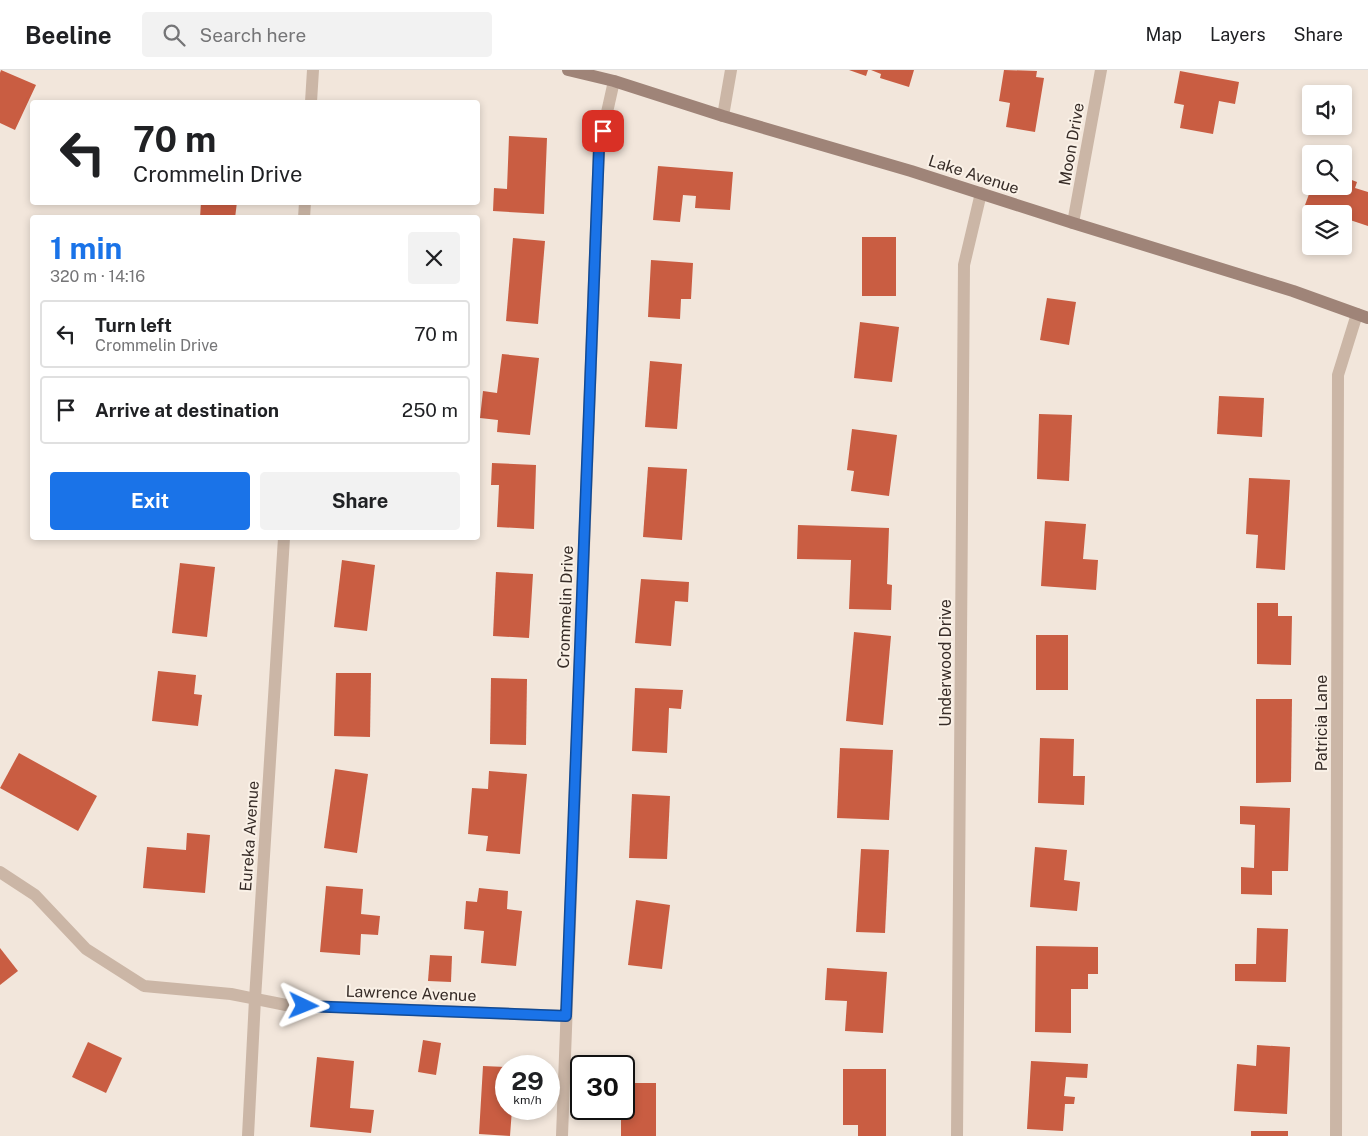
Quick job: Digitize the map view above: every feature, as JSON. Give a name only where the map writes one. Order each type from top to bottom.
[{"type":"main road","name":"Lake Avenue","points":[[568,70],[614,81],[723,116],[911,171],[1293,291],[1363,316]]},
{"type":"street","points":[[311,100],[313,70]]},
{"type":"street","points":[[723,116],[731,70]]},
{"type":"street","name":"Moon Drive","points":[[1073,223],[1101,70]]},
{"type":"street","name":"Crommelin Drive","points":[[562,1136],[599,148],[614,81]]},
{"type":"street","name":"Underwood Drive","points":[[957,1136],[964,265],[981,193]]},
{"type":"street","name":"Patricia Lane","points":[[1336,1136],[1338,375],[1363,316]]},
{"type":"street","name":"Eureka Avenue","points":[[248,1136],[284,540]]},
{"type":"street","name":"Lawrence Avenue","points":[[0,872],[35,895],[86,949],[144,986],[230,994],[286,1005],[566,1016]]},
{"type":"building","points":[[1,70],[36,85],[15,130],[0,123]]},
{"type":"building","points":[[849,70],[868,70],[866,76]]},
{"type":"building","points":[[871,70],[914,70],[909,87],[880,78],[881,74]]},
{"type":"building","points":[[1004,70],[1037,71],[1036,77],[1044,78],[1035,132],[1006,127],[1010,103],[999,101]]},
{"type":"building","points":[[1180,71],[1239,82],[1235,104],[1219,101],[1213,134],[1180,128],[1184,105],[1174,103]]},
{"type":"building","points":[[509,136],[547,138],[544,214],[493,211],[494,188],[507,189]]},
{"type":"building","points":[[658,166],[733,172],[730,210],[695,208],[696,196],[683,195],[680,222],[653,220]]},
{"type":"building","points":[[1352,180],[1357,182],[1355,188],[1368,192],[1368,226],[1352,221],[1352,205],[1305,205],[1309,195],[1352,195]]},
{"type":"building","points":[[201,205],[237,205],[235,215],[200,215]]},
{"type":"building","points":[[862,237],[896,237],[896,296],[862,296]]},
{"type":"building","points":[[513,238],[545,241],[538,324],[506,321]]},
{"type":"building","points":[[651,260],[693,263],[691,299],[681,299],[680,319],[648,317]]},
{"type":"building","points":[[1047,298],[1076,302],[1069,345],[1040,340]]},
{"type":"building","points":[[860,322],[899,327],[892,382],[854,378]]},
{"type":"building","points":[[502,354],[539,358],[530,435],[497,432],[498,420],[480,418],[483,391],[497,393]]},
{"type":"building","points":[[650,361],[682,364],[677,429],[645,427]]},
{"type":"building","points":[[1219,396],[1264,398],[1262,437],[1217,434]]},
{"type":"building","points":[[1039,414],[1072,415],[1069,481],[1037,479]]},
{"type":"building","points":[[852,429],[897,435],[889,496],[851,491],[854,471],[847,470]]},
{"type":"building","points":[[492,463],[536,465],[534,529],[497,527],[499,485],[491,485]]},
{"type":"building","points":[[648,467],[687,469],[682,540],[643,537]]},
{"type":"building","points":[[1249,478],[1290,480],[1285,570],[1256,568],[1258,535],[1246,534]]},
{"type":"building","points":[[1045,521],[1086,524],[1083,559],[1098,560],[1096,590],[1041,586]]},
{"type":"building","points":[[798,525],[889,528],[887,584],[892,585],[891,610],[849,609],[851,560],[797,559]]},
{"type":"building","points":[[342,560],[375,565],[367,631],[334,627]]},
{"type":"building","points":[[180,563],[215,567],[207,637],[172,633]]},
{"type":"building","points":[[496,572],[533,574],[529,638],[493,636]]},
{"type":"building","points":[[641,579],[689,582],[688,602],[675,601],[671,646],[635,643]]},
{"type":"building","points":[[1257,603],[1278,603],[1278,616],[1292,616],[1291,665],[1257,664]]},
{"type":"building","points":[[854,632],[891,636],[883,725],[846,721]]},
{"type":"building","points":[[1036,635],[1068,635],[1068,690],[1036,690]]},
{"type":"building","points":[[158,671],[196,675],[194,694],[202,695],[198,726],[152,721]]},
{"type":"building","points":[[336,673],[371,673],[370,737],[334,736]]},
{"type":"building","points":[[491,678],[527,679],[526,745],[490,744]]},
{"type":"building","points":[[635,688],[683,690],[681,709],[669,708],[667,753],[632,751]]},
{"type":"building","points":[[1256,699],[1292,699],[1291,782],[1256,783]]},
{"type":"building","points":[[1040,738],[1074,739],[1073,776],[1085,776],[1084,805],[1038,803]]},
{"type":"building","points":[[840,748],[893,750],[889,820],[837,818]]},
{"type":"building","points":[[19,753],[97,796],[78,831],[0,788]]},
{"type":"building","points":[[335,769],[368,774],[357,853],[324,848]]},
{"type":"building","points":[[489,771],[527,774],[520,854],[486,851],[488,836],[468,834],[472,788],[488,789]]},
{"type":"building","points":[[632,794],[670,796],[667,859],[629,858]]},
{"type":"building","points":[[1240,806],[1290,808],[1288,871],[1272,871],[1272,895],[1241,894],[1241,867],[1254,868],[1255,825],[1240,824]]},
{"type":"building","points":[[187,833],[210,835],[205,893],[143,888],[147,847],[186,850]]},
{"type":"building","points":[[1035,847],[1067,850],[1064,880],[1080,882],[1077,911],[1030,907]]},
{"type":"building","points":[[861,849],[889,850],[885,933],[856,932]]},
{"type":"building","points":[[326,886],[363,889],[361,914],[380,916],[378,935],[361,934],[360,955],[320,952]]},
{"type":"building","points":[[479,888],[508,891],[507,909],[522,911],[516,966],[481,963],[484,931],[464,929],[466,901],[477,902]]},
{"type":"building","points":[[636,900],[670,905],[662,969],[628,965]]},
{"type":"building","points":[[1257,928],[1288,929],[1286,982],[1235,981],[1235,964],[1256,964]]},
{"type":"building","points":[[1036,946],[1098,947],[1098,974],[1088,974],[1088,989],[1071,989],[1071,1033],[1035,1032]]},
{"type":"building","points":[[0,948],[18,971],[0,985]]},
{"type":"building","points":[[430,955],[452,956],[451,982],[428,981]]},
{"type":"building","points":[[827,968],[887,972],[883,1033],[845,1031],[847,1001],[825,1000]]},
{"type":"building","points":[[423,1040],[441,1043],[436,1075],[418,1072]]},
{"type":"building","points":[[88,1042],[122,1058],[106,1093],[72,1077]]},
{"type":"building","points":[[1257,1045],[1290,1047],[1287,1114],[1234,1111],[1237,1064],[1256,1066]]},
{"type":"building","points":[[317,1057],[354,1061],[350,1108],[374,1110],[371,1133],[310,1127]]},
{"type":"building","points":[[1031,1061],[1088,1064],[1087,1078],[1066,1077],[1064,1096],[1075,1097],[1074,1104],[1065,1104],[1063,1131],[1027,1129]]},
{"type":"building","points":[[483,1066],[495,1067],[495,1120],[511,1120],[510,1136],[479,1134]]},
{"type":"building","points":[[843,1069],[886,1069],[886,1136],[858,1136],[858,1125],[843,1125]]},
{"type":"building","points":[[635,1083],[656,1083],[656,1136],[621,1136],[621,1120],[635,1120]]},
{"type":"building","points":[[1251,1131],[1288,1131],[1288,1136],[1251,1136]]},
{"type":"route","points":[[304,1006],[566,1016],[599,148],[603,131]]}]
